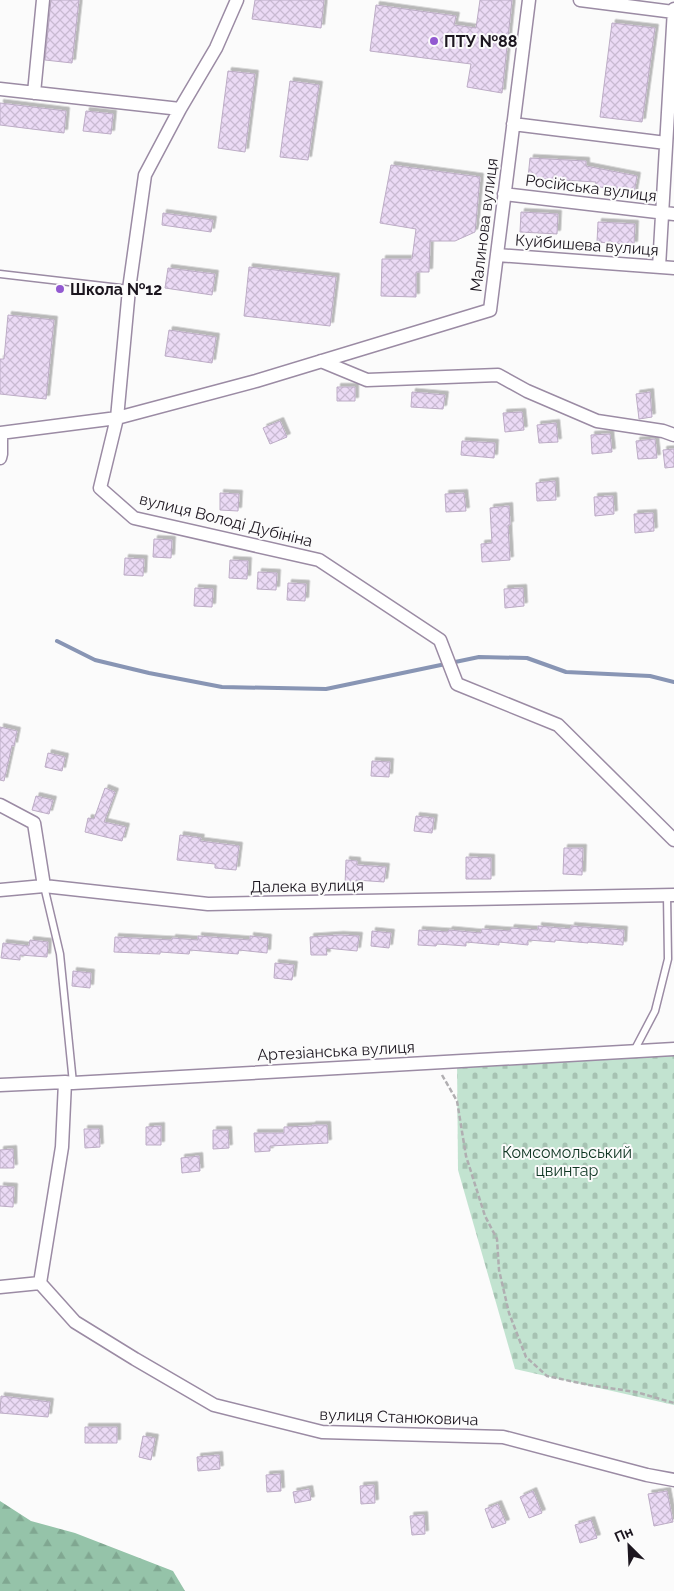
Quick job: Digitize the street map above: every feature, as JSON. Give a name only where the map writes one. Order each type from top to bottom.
[{"type":"street","points":[[34,93],[43,0]]},
{"type":"street","points":[[0,458],[1,433],[117,418],[129,289],[145,175],[180,109],[216,48],[237,0]]},
{"type":"street","name":"Малинова вулиця","points":[[117,418],[256,381],[490,310],[529,0]]},
{"type":"street","points":[[580,0],[674,11],[671,103],[666,143],[668,213],[659,267]]},
{"type":"street","points":[[0,89],[180,109]]},
{"type":"street","points":[[513,124],[666,143]]},
{"type":"street","name":"Російська вулиця","points":[[504,194],[668,213]]},
{"type":"street","name":"Куйбишева вулиця","points":[[497,255],[674,268]]},
{"type":"street","points":[[321,361],[367,380],[498,375],[527,391],[597,421],[663,431],[674,435]]},
{"type":"street","name":"вулиця Володі Дубініна","points":[[117,418],[100,488],[134,518],[318,560],[440,640],[457,684],[558,725],[674,840]]},
{"type":"street","points":[[0,805],[34,824],[44,886]]},
{"type":"street","name":"Далека вулиця","points":[[0,890],[44,886],[208,904],[671,895]]},
{"type":"street","name":"Артезіанська вулиця","points":[[0,1085],[674,1049]]},
{"type":"street","points":[[0,1288],[40,1282],[62,1147],[69,1082]]},
{"type":"street","name":"вулиця Станюковича","points":[[40,1282],[75,1322],[214,1405],[322,1432],[504,1438],[674,1480]]},
{"type":"lane","points":[[0,274],[129,289]]},
{"type":"lane","points":[[44,886],[60,954],[69,1082]]},
{"type":"lane","points":[[634,1051],[655,1011],[668,959],[671,895]]},
{"type":"path","points":[[436,1062],[457,1101],[466,1156],[485,1216],[497,1239],[498,1270],[509,1313],[526,1357],[547,1376],[636,1392],[674,1403]]},
{"type":"green space","name":"Комсомольський цвинтар","points":[[674,1049],[674,1405],[515,1369],[458,1170],[457,1060]]},
{"type":"green space","points":[[0,1501],[31,1521],[75,1533],[173,1571],[185,1591],[0,1591]]},
{"type":"building","points":[[51,0],[79,0],[72,63],[45,60]]},
{"type":"building","points":[[255,0],[324,0],[321,28],[252,19]]},
{"type":"building","points":[[480,0],[512,0],[502,93],[467,87],[471,64],[370,51],[376,5],[456,16],[454,25],[476,28]]},
{"type":"building","points":[[612,23],[655,28],[642,122],[600,117]]},
{"type":"building","points":[[228,71],[255,74],[245,152],[218,148]]},
{"type":"building","points":[[290,81],[319,85],[308,160],[280,157]]},
{"type":"building","points":[[0,103],[66,111],[64,133],[0,125]]},
{"type":"building","points":[[86,111],[113,114],[111,134],[83,131]]},
{"type":"building","points":[[530,158],[586,161],[586,166],[637,176],[634,193],[595,186],[596,182],[528,178]]},
{"type":"building","points":[[391,165],[480,177],[475,232],[455,241],[430,241],[429,272],[416,272],[416,297],[381,296],[382,259],[412,259],[416,229],[380,223]]},
{"type":"building","points":[[521,212],[558,214],[557,234],[520,232]]},
{"type":"building","points":[[163,213],[213,220],[211,232],[162,225]]},
{"type":"building","points":[[598,222],[635,224],[634,245],[597,242]]},
{"type":"building","points":[[249,267],[336,277],[330,326],[244,316]]},
{"type":"building","points":[[168,268],[215,274],[212,295],[165,288]]},
{"type":"building","points":[[8,315],[54,320],[46,399],[0,394],[0,359],[4,359]]},
{"type":"building","points":[[169,330],[216,337],[212,363],[165,356]]},
{"type":"building","points":[[337,387],[355,387],[355,401],[337,401]]},
{"type":"building","points":[[412,392],[445,395],[443,409],[411,407]]},
{"type":"building","points":[[650,392],[652,417],[639,419],[636,394]]},
{"type":"building","points":[[522,412],[524,430],[505,432],[503,413]]},
{"type":"building","points":[[280,421],[287,437],[270,444],[263,428]]},
{"type":"building","points":[[556,423],[558,442],[539,443],[537,425]]},
{"type":"building","points":[[610,434],[612,452],[592,454],[591,435]]},
{"type":"building","points":[[655,439],[657,458],[638,459],[636,441]]},
{"type":"building","points":[[462,441],[495,443],[494,458],[461,455]]},
{"type":"building","points":[[674,449],[674,467],[665,468],[663,450]]},
{"type":"building","points":[[555,481],[556,500],[537,501],[536,483]]},
{"type":"building","points":[[220,493],[239,494],[238,511],[220,510]]},
{"type":"building","points":[[464,493],[466,511],[446,512],[445,494]]},
{"type":"building","points":[[613,496],[614,514],[595,516],[594,497]]},
{"type":"building","points":[[509,506],[510,560],[482,562],[481,544],[492,543],[490,508]]},
{"type":"building","points":[[653,513],[654,531],[635,533],[634,514]]},
{"type":"building","points":[[154,539],[172,540],[171,558],[153,557]]},
{"type":"building","points":[[125,558],[144,559],[143,576],[124,575]]},
{"type":"building","points":[[230,560],[248,561],[247,579],[229,578]]},
{"type":"building","points":[[258,572],[277,573],[276,590],[257,589]]},
{"type":"building","points":[[288,583],[306,584],[305,601],[287,600]]},
{"type":"building","points":[[195,588],[213,589],[212,607],[194,606]]},
{"type":"building","points":[[523,588],[524,606],[505,608],[504,589]]},
{"type":"building","points":[[0,727],[17,731],[4,781],[0,780]]},
{"type":"building","points":[[48,753],[65,757],[62,771],[45,767]]},
{"type":"building","points":[[372,761],[390,762],[389,777],[371,776]]},
{"type":"building","points":[[105,788],[115,792],[104,822],[126,827],[122,841],[85,832],[88,818],[94,819]]},
{"type":"building","points":[[36,796],[53,800],[49,814],[32,810]]},
{"type":"building","points":[[416,816],[434,818],[432,833],[414,831]]},
{"type":"building","points":[[180,835],[201,838],[200,841],[239,846],[236,870],[215,868],[215,864],[177,860]]},
{"type":"building","points":[[564,848],[583,848],[582,875],[563,874]]},
{"type":"building","points":[[466,857],[491,858],[491,879],[466,879]]},
{"type":"building","points":[[346,860],[357,861],[357,865],[386,867],[384,882],[356,880],[356,885],[345,884]]},
{"type":"building","points":[[538,926],[571,929],[571,926],[624,930],[623,945],[528,940],[528,945],[499,942],[499,945],[466,942],[466,946],[418,945],[419,930],[481,933],[482,929],[510,931],[511,928],[538,930]]},
{"type":"building","points":[[372,931],[391,933],[389,948],[371,946]]},
{"type":"building","points":[[198,936],[250,940],[250,936],[268,938],[267,953],[239,950],[238,954],[190,950],[189,954],[114,952],[115,937],[198,940]]},
{"type":"building","points":[[359,936],[357,951],[326,948],[327,955],[311,955],[310,937]]},
{"type":"building","points":[[30,940],[48,942],[47,957],[20,955],[20,960],[1,958],[3,943],[29,946]]},
{"type":"building","points":[[275,963],[294,965],[292,980],[274,978]]},
{"type":"building","points":[[73,971],[91,973],[90,988],[72,986]]},
{"type":"building","points":[[327,1125],[328,1143],[270,1146],[270,1151],[255,1152],[254,1133],[284,1133],[284,1127]]},
{"type":"building","points":[[161,1126],[161,1145],[146,1145],[146,1127]]},
{"type":"building","points":[[84,1129],[99,1129],[100,1147],[85,1148]]},
{"type":"building","points":[[213,1130],[228,1130],[229,1148],[213,1149]]},
{"type":"building","points":[[13,1149],[14,1168],[0,1168],[0,1150]]},
{"type":"building","points":[[199,1156],[200,1171],[182,1173],[181,1158]]},
{"type":"building","points":[[0,1186],[14,1187],[13,1207],[0,1206]]},
{"type":"building","points":[[1,1396],[50,1402],[48,1417],[0,1413]]},
{"type":"building","points":[[85,1427],[117,1427],[117,1443],[85,1443]]},
{"type":"building","points":[[143,1436],[155,1438],[151,1460],[139,1457]]},
{"type":"building","points":[[219,1455],[220,1469],[198,1471],[197,1457]]},
{"type":"building","points":[[280,1474],[281,1491],[267,1492],[266,1475]]},
{"type":"building","points":[[374,1485],[375,1503],[361,1504],[360,1486]]},
{"type":"building","points":[[309,1489],[311,1500],[295,1503],[293,1492]]},
{"type":"building","points":[[533,1491],[542,1513],[529,1518],[520,1497]]},
{"type":"building","points":[[667,1491],[673,1522],[654,1526],[648,1494]]},
{"type":"building","points":[[498,1504],[506,1523],[492,1528],[485,1509]]},
{"type":"building","points":[[424,1515],[425,1534],[412,1535],[410,1516]]},
{"type":"building","points":[[591,1520],[597,1538],[580,1543],[575,1525]]},
{"type":"waterway","points":[[57,641],[95,660],[222,687],[326,689],[479,657],[527,658],[566,672],[650,676],[674,682]]},
{"type":"place","name":"ПТУ №88","points":[[434,41]]},
{"type":"place","name":"Школа №12","points":[[60,289]]}]
